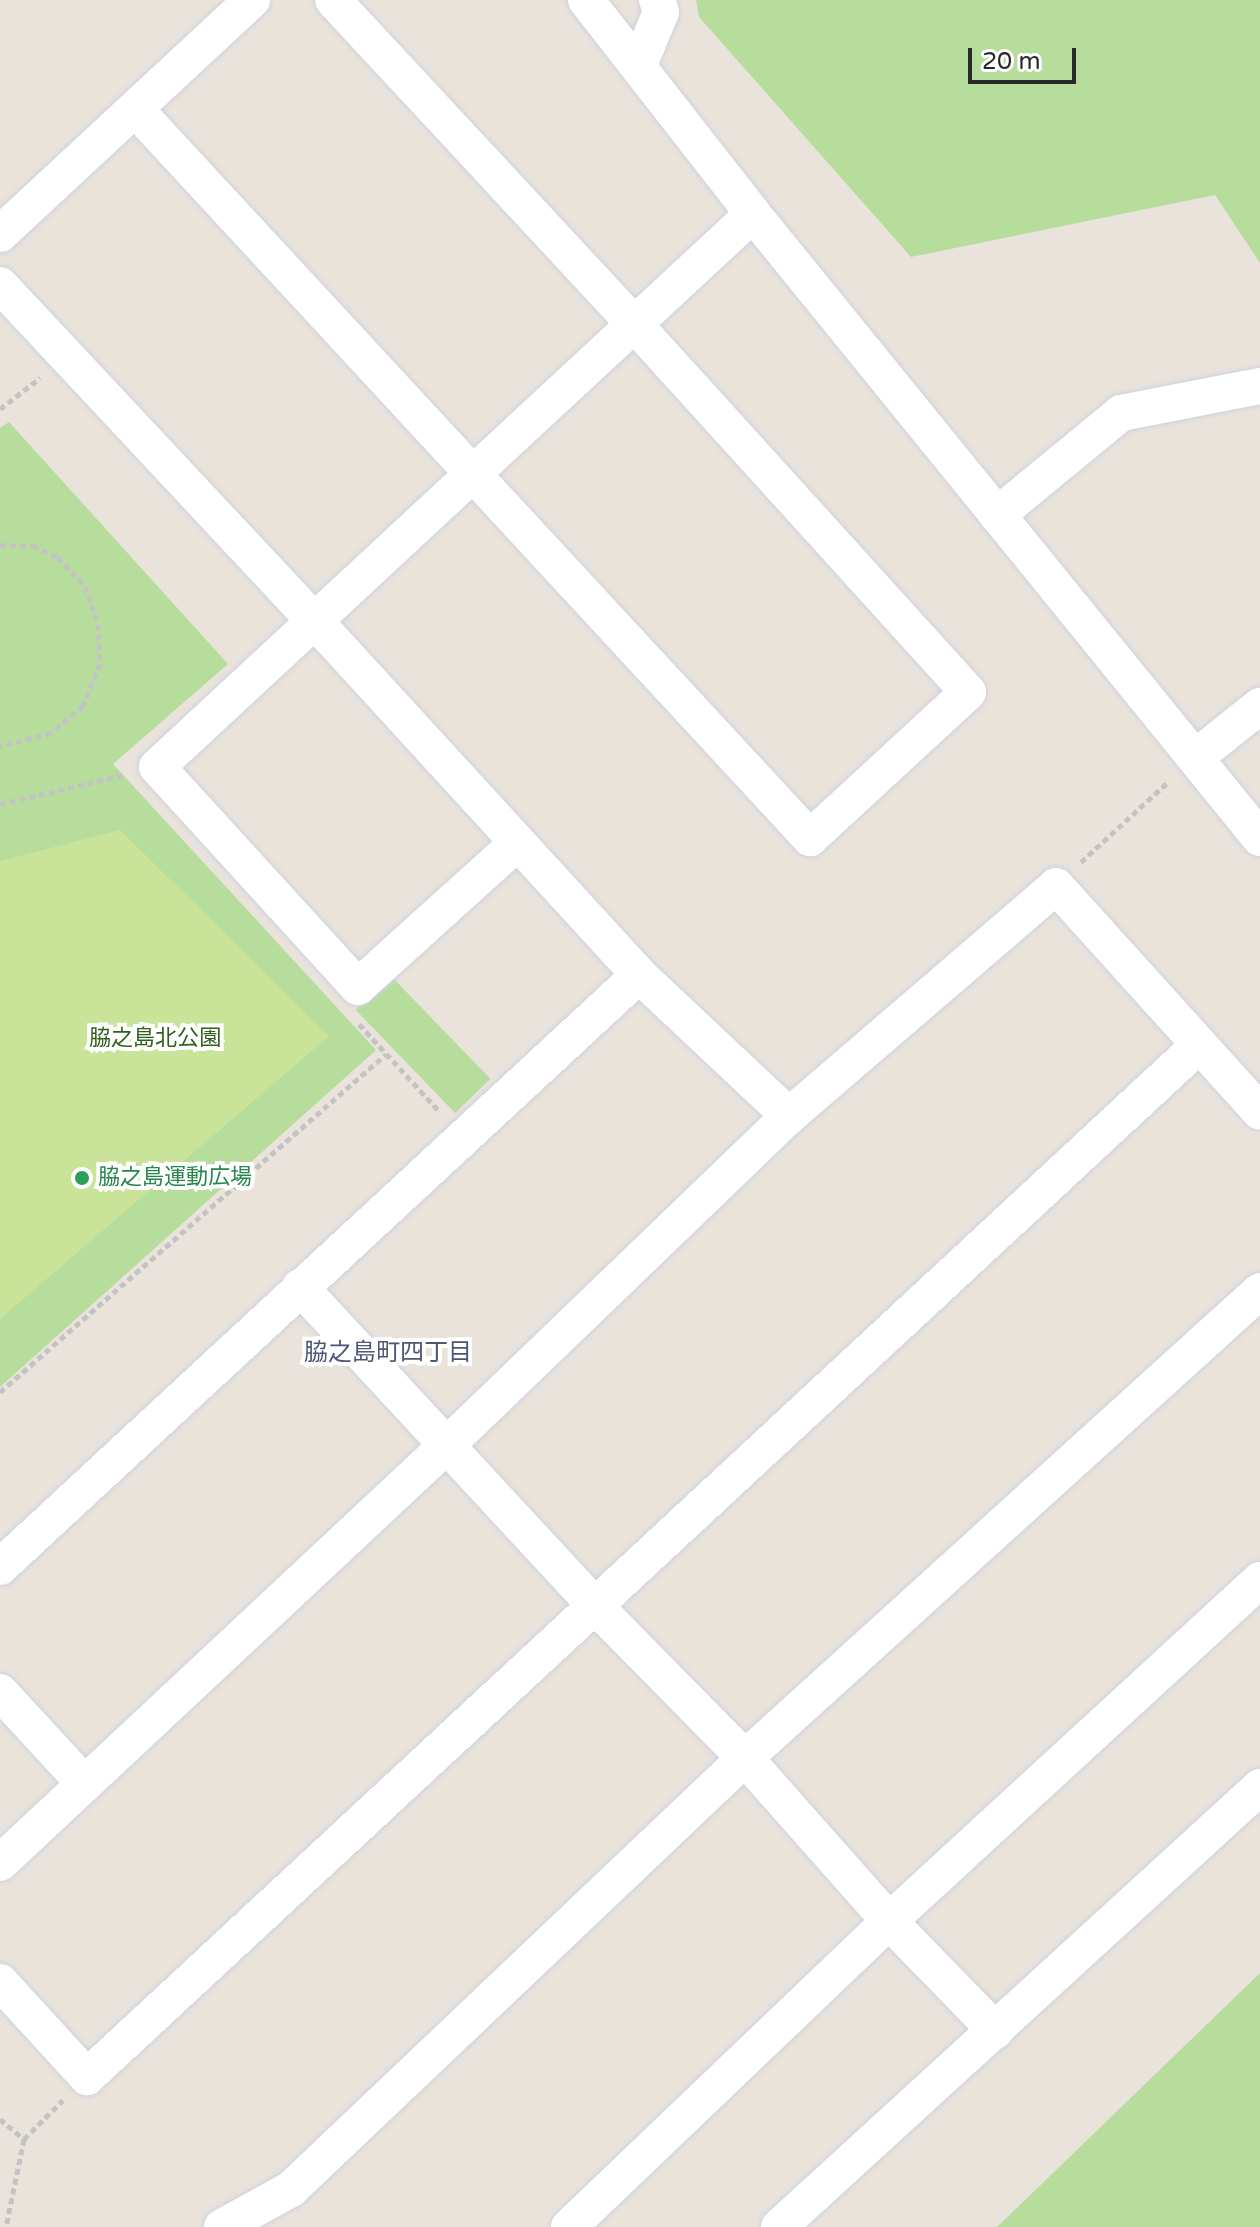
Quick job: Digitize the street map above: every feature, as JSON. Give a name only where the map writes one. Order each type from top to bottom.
[{"type":"street","points":[[0,234],[137,111],[252,0]]},
{"type":"street","points":[[137,111],[810,838],[968,692],[636,326],[333,0]]},
{"type":"street","points":[[586,0],[753,214],[1260,838]]},
{"type":"street","points":[[639,65],[661,12],[657,0]]},
{"type":"street","points":[[516,844],[358,987],[157,767],[636,326],[753,214]]},
{"type":"street","points":[[0,285],[314,620],[639,975],[789,1116]]},
{"type":"street","points":[[997,515],[1121,413],[1260,386]]},
{"type":"street","points":[[1196,757],[1260,706]]},
{"type":"street","points":[[0,1863],[447,1445],[789,1116],[1056,886],[1260,1112]]},
{"type":"street","points":[[0,1567],[639,975]]},
{"type":"street","points":[[0,1982],[87,2077],[1199,1045]]},
{"type":"street","points":[[300,1287],[596,1607],[745,1758],[889,1921],[996,2031]]},
{"type":"street","points":[[222,2227],[291,2189],[745,1758],[1260,1291]]},
{"type":"street","points":[[569,2227],[889,1921],[1260,1580]]},
{"type":"street","points":[[0,1692],[85,1784]]},
{"type":"street","points":[[779,2227],[1260,1787]]},
{"type":"path","points":[[0,409],[67,358]]},
{"type":"path","points":[[0,545],[33,546],[58,557],[85,586],[98,624],[100,664],[83,706],[51,733],[0,746]]},
{"type":"path","points":[[1056,886],[1196,757]]},
{"type":"path","points":[[0,804],[157,767]]},
{"type":"path","points":[[358,987],[340,1002],[464,1138]]},
{"type":"path","points":[[0,1392],[386,1054]]},
{"type":"path","points":[[6,2227],[24,2139],[87,2077]]},
{"type":"path","points":[[0,2119],[24,2139]]},
{"type":"green space","points":[[696,0],[1260,0],[1260,263],[1215,195],[911,257],[699,17]]},
{"type":"green space","name":"脇之島北公園","points":[[9,422],[228,664],[113,764],[376,1050],[0,1387],[0,428]]},
{"type":"green space","name":"脇之島運動広場","points":[[120,830],[329,1036],[0,1319],[0,861]]},
{"type":"green space","points":[[391,976],[490,1079],[455,1113],[356,1010]]},
{"type":"green space","points":[[1260,1973],[1260,2227],[997,2227]]},
{"type":"place","name":"脇之島運動広場","points":[[82,1178]]},
{"type":"district","name":"脇之島町四丁目","points":[[388,1353]]}]
